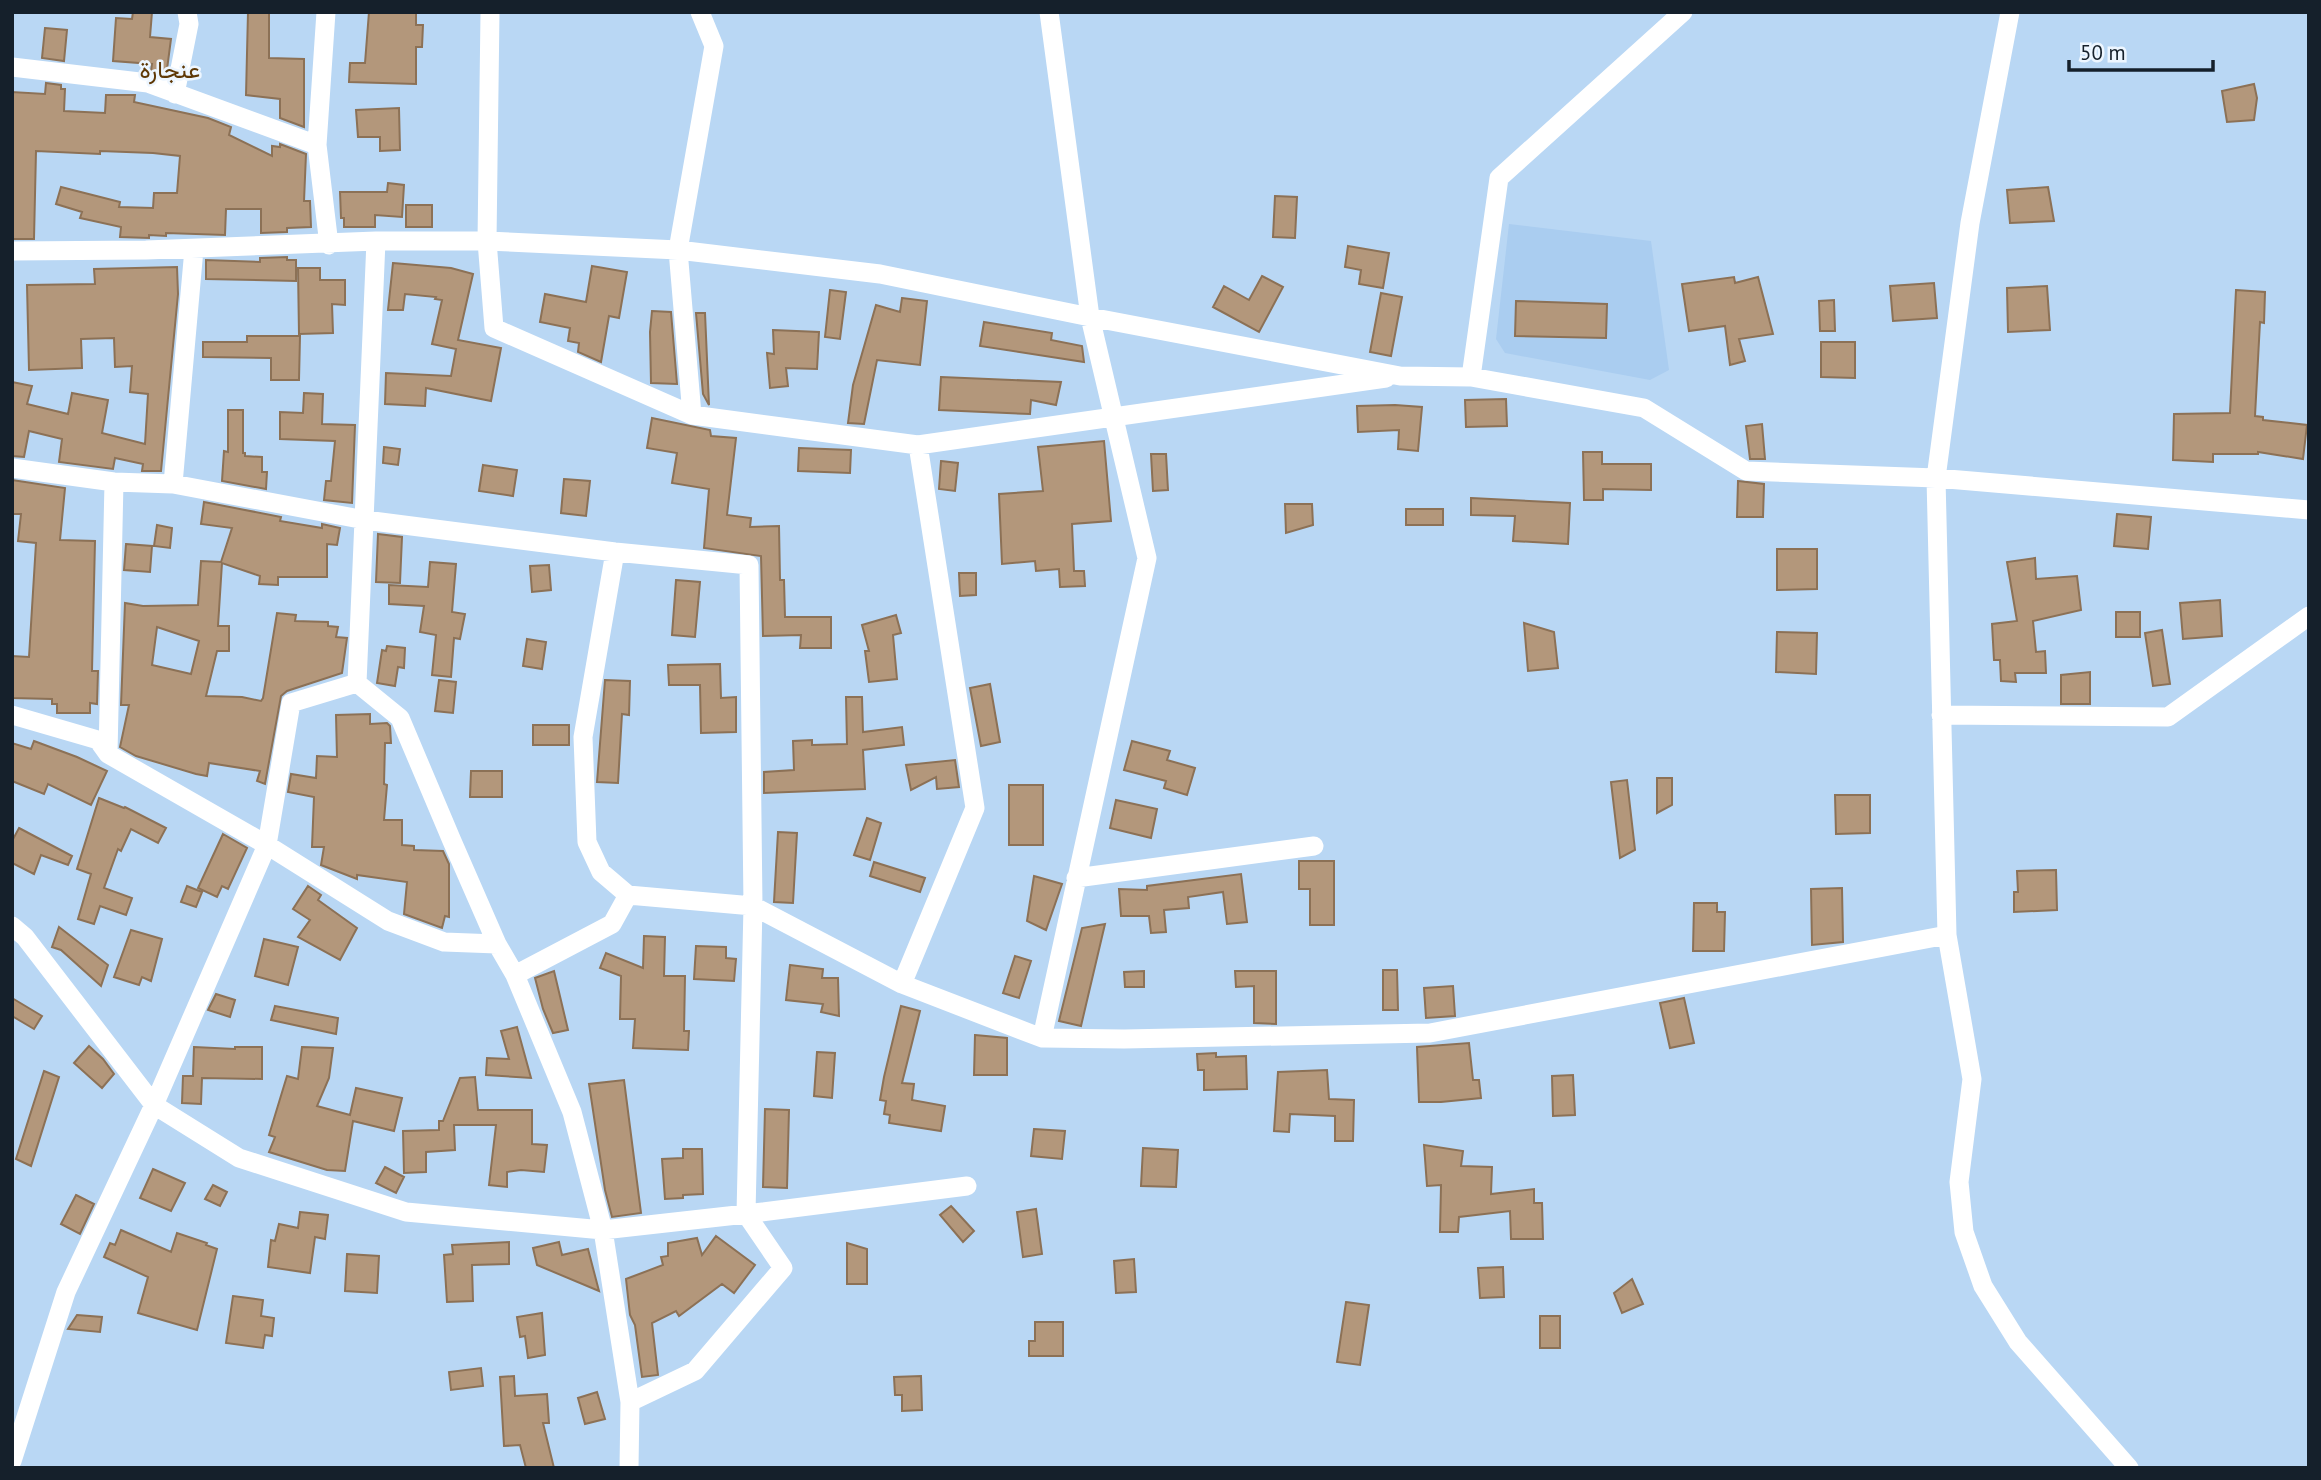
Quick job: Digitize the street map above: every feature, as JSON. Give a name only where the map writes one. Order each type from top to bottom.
[{"type":"street","points":[[175,94],[189,24],[187,12]]},
{"type":"street","points":[[327,12],[317,145],[329,245]]},
{"type":"street","points":[[490,12],[487,241],[494,328],[692,415],[918,445],[1400,376],[1471,377],[1644,408],[1746,471],[1936,478],[2309,510]]},
{"type":"street","points":[[692,415],[678,250],[713,46],[700,12]]},
{"type":"street","points":[[1042,1038],[1147,558],[1090,317],[1049,12]]},
{"type":"street","points":[[1471,377],[1499,178],[1683,12]]},
{"type":"street","points":[[2010,12],[1970,223],[1936,478],[1947,935],[1972,1079],[1959,1181],[1964,1232],[1983,1286],[2018,1342],[2129,1468]]},
{"type":"street","points":[[12,67],[148,83],[317,145]]},
{"type":"street","points":[[12,251],[487,241],[678,250],[880,274],[1400,376]]},
{"type":"street","points":[[357,683],[376,242]]},
{"type":"street","points":[[173,484],[194,249]]},
{"type":"street","points":[[902,984],[975,808],[918,445]]},
{"type":"street","points":[[12,468],[114,482],[173,484],[365,520],[615,552],[749,565],[753,906],[746,1214],[783,1268],[695,1371],[630,1402]]},
{"type":"street","points":[[108,754],[114,482]]},
{"type":"street","points":[[615,552],[583,737],[587,842],[601,872],[628,895],[753,906],[902,984],[1042,1038],[1138,1039],[1430,1033],[1947,935]]},
{"type":"street","points":[[1941,715],[2168,717],[2309,616]]},
{"type":"street","points":[[12,1461],[66,1292],[154,1105],[267,845],[290,703],[357,683]]},
{"type":"street","points":[[357,683],[400,718],[497,944],[515,975],[572,1112],[603,1230],[630,1402],[629,1468]]},
{"type":"street","points":[[12,715],[98,740],[108,754],[267,845],[388,921],[444,942],[497,944]]},
{"type":"street","points":[[1076,878],[1314,846]]},
{"type":"street","points":[[515,975],[612,924],[628,895]]},
{"type":"street","points":[[12,926],[25,937],[154,1105],[239,1158],[406,1212],[603,1230],[967,1186]]},
{"type":"shaded area","points":[[1509,224],[1651,241],[1669,370],[1650,380],[1505,353],[1496,339]]},
{"type":"building","points":[[133,12],[152,12],[150,37],[171,39],[166,77],[151,71],[152,64],[113,61],[116,18],[132,19]]},
{"type":"building","points":[[248,12],[269,12],[269,58],[304,59],[304,127],[280,118],[280,99],[246,95]]},
{"type":"building","points":[[369,12],[416,13],[416,25],[423,25],[422,47],[416,47],[416,84],[349,82],[350,63],[365,63]]},
{"type":"building","points":[[45,28],[67,30],[64,61],[42,58]]},
{"type":"building","points":[[46,83],[61,85],[61,89],[65,89],[64,111],[105,113],[106,95],[135,95],[134,102],[208,118],[231,127],[229,135],[272,156],[272,146],[280,147],[280,144],[306,154],[304,201],[310,201],[311,227],[287,228],[287,232],[261,233],[261,209],[226,209],[225,235],[166,233],[166,236],[149,235],[149,238],[120,237],[121,227],[80,218],[82,212],[56,204],[61,187],[120,202],[119,207],[153,208],[154,193],[177,193],[180,156],[100,151],[100,154],[36,151],[34,239],[12,239],[12,92],[45,94]]},
{"type":"building","points":[[2254,84],[2257,98],[2254,120],[2227,122],[2222,91]]},
{"type":"building","points":[[399,108],[400,150],[380,151],[380,137],[358,137],[356,110]]},
{"type":"building","points":[[388,183],[404,185],[402,217],[375,215],[375,227],[344,227],[340,192],[387,192]]},
{"type":"building","points":[[2048,187],[2054,221],[2010,223],[2007,190]]},
{"type":"building","points":[[1275,196],[1297,197],[1295,238],[1273,237]]},
{"type":"building","points":[[406,205],[432,205],[432,227],[406,227]]},
{"type":"building","points":[[1348,246],[1389,253],[1383,288],[1359,284],[1361,270],[1345,267]]},
{"type":"building","points":[[287,257],[287,260],[296,260],[296,281],[206,279],[206,260],[260,262],[260,258]]},
{"type":"building","points":[[393,263],[451,268],[473,274],[458,340],[501,348],[491,401],[426,388],[425,406],[385,404],[386,373],[451,376],[456,349],[432,344],[442,300],[405,294],[403,310],[388,310]]},
{"type":"building","points":[[592,266],[627,272],[619,318],[609,316],[601,362],[578,352],[579,343],[568,341],[570,328],[540,322],[545,294],[586,302]]},
{"type":"building","points":[[177,267],[178,294],[161,471],[142,471],[143,464],[115,458],[113,469],[59,462],[62,439],[29,431],[24,457],[12,456],[12,382],[32,386],[27,404],[68,414],[72,393],[108,400],[102,433],[145,444],[148,394],[130,392],[132,366],[115,367],[114,338],[81,339],[82,368],[29,370],[27,285],[95,284],[94,269]]},
{"type":"building","points":[[298,268],[320,268],[320,280],[345,280],[345,305],[332,304],[333,333],[299,334]]},
{"type":"building","points":[[1262,276],[1283,287],[1259,332],[1213,307],[1224,286],[1249,300]]},
{"type":"building","points":[[1734,277],[1735,283],[1758,277],[1773,334],[1739,339],[1745,361],[1730,365],[1725,326],[1689,331],[1682,284]]},
{"type":"building","points":[[1934,283],[1937,318],[1893,321],[1890,286]]},
{"type":"building","points":[[2047,286],[2050,330],[2008,332],[2007,288]]},
{"type":"building","points":[[830,290],[846,292],[840,339],[825,337]]},
{"type":"building","points":[[2236,290],[2265,292],[2264,323],[2260,322],[2255,416],[2263,417],[2263,420],[2307,425],[2303,459],[2258,452],[2213,454],[2213,462],[2173,460],[2174,414],[2230,413]]},
{"type":"building","points":[[1381,293],[1402,297],[1391,356],[1370,352]]},
{"type":"building","points":[[902,298],[927,301],[920,365],[877,360],[864,424],[848,423],[853,385],[876,305],[900,312]]},
{"type":"building","points":[[1834,300],[1835,331],[1820,331],[1819,301]]},
{"type":"building","points":[[1516,301],[1607,304],[1606,338],[1515,336]]},
{"type":"building","points":[[652,311],[671,312],[677,384],[651,383]]},
{"type":"building","points":[[696,313],[705,313],[709,405],[703,394]]},
{"type":"building","points":[[984,322],[1052,333],[1051,340],[1082,346],[1084,362],[980,346]]},
{"type":"building","points":[[773,330],[819,332],[817,369],[786,368],[788,386],[770,388],[767,353],[774,354]]},
{"type":"building","points":[[247,336],[300,336],[299,380],[271,380],[271,358],[203,357],[203,342],[247,342]]},
{"type":"building","points":[[1821,342],[1855,342],[1855,378],[1821,377]]},
{"type":"building","points":[[941,377],[1061,382],[1056,405],[1031,400],[1030,414],[939,410]]},
{"type":"building","points":[[304,393],[323,394],[322,424],[355,425],[352,503],[324,500],[326,481],[331,481],[335,441],[280,439],[280,412],[303,413]]},
{"type":"building","points":[[1506,399],[1507,426],[1466,427],[1465,400]]},
{"type":"building","points":[[1357,406],[1422,407],[1418,451],[1398,449],[1399,430],[1358,432]]},
{"type":"building","points":[[228,410],[243,410],[243,453],[245,456],[262,457],[262,472],[267,472],[266,489],[222,481],[224,451],[228,452]]},
{"type":"building","points":[[652,418],[710,430],[711,436],[736,438],[727,515],[751,518],[750,527],[779,526],[780,580],[784,580],[785,617],[831,617],[831,648],[800,648],[801,635],[763,636],[761,556],[704,548],[709,489],[672,483],[677,453],[647,448]]},
{"type":"building","points":[[1762,424],[1765,459],[1750,459],[1746,426]]},
{"type":"building","points":[[1104,441],[1111,521],[1072,524],[1074,571],[1084,571],[1085,586],[1060,587],[1059,569],[1036,571],[1035,561],[1002,564],[999,494],[1043,491],[1038,447]]},
{"type":"building","points":[[384,447],[400,449],[398,465],[383,463]]},
{"type":"building","points":[[799,448],[851,450],[850,473],[798,471]]},
{"type":"building","points":[[1583,452],[1602,452],[1602,464],[1651,464],[1651,490],[1603,489],[1603,500],[1584,500]]},
{"type":"building","points":[[1151,454],[1166,454],[1168,490],[1153,491]]},
{"type":"building","points":[[941,461],[958,463],[955,491],[939,489]]},
{"type":"building","points":[[483,465],[517,470],[513,496],[479,491]]},
{"type":"building","points":[[564,479],[590,481],[586,516],[561,513]]},
{"type":"building","points":[[12,480],[65,488],[60,540],[95,541],[92,671],[98,671],[97,704],[90,703],[90,713],[57,713],[57,704],[52,704],[52,699],[12,698],[12,656],[29,657],[36,543],[18,541],[21,514],[12,514]]},
{"type":"building","points":[[1738,481],[1764,484],[1763,517],[1737,517]]},
{"type":"building","points":[[1471,498],[1570,503],[1568,544],[1513,541],[1515,516],[1471,515]]},
{"type":"building","points":[[204,502],[281,517],[280,521],[340,528],[337,545],[327,544],[327,577],[278,577],[278,585],[259,584],[260,576],[222,563],[218,626],[229,626],[229,651],[217,651],[206,696],[242,697],[261,701],[277,613],[296,615],[295,621],[328,622],[328,626],[338,627],[336,637],[347,638],[342,673],[287,691],[281,696],[265,784],[257,781],[260,771],[209,763],[207,776],[136,756],[120,747],[129,705],[121,705],[125,603],[143,606],[198,605],[201,561],[221,562],[232,528],[201,524]],"holes":[[[157,627],[199,641],[191,674],[152,665]]]},
{"type":"building","points":[[1285,504],[1312,504],[1313,525],[1286,533]]},
{"type":"building","points":[[1406,509],[1443,509],[1443,525],[1406,525]]},
{"type":"building","points":[[2117,514],[2151,517],[2148,549],[2114,546]]},
{"type":"building","points":[[157,525],[172,528],[170,548],[154,546]]},
{"type":"building","points":[[378,534],[402,537],[400,583],[376,582]]},
{"type":"building","points":[[126,544],[152,546],[150,572],[124,570]]},
{"type":"building","points":[[1777,549],[1817,549],[1817,589],[1777,590]]},
{"type":"building","points":[[2035,558],[2036,579],[2077,576],[2081,610],[2033,621],[2036,652],[2045,651],[2046,673],[2015,673],[2016,682],[2001,681],[2000,660],[1994,660],[1992,624],[2017,621],[2007,562]]},
{"type":"building","points":[[430,562],[456,564],[452,612],[465,614],[460,639],[454,638],[451,677],[432,675],[436,635],[420,632],[424,606],[389,604],[389,585],[428,587]]},
{"type":"building","points":[[549,565],[551,590],[532,592],[530,566]]},
{"type":"building","points":[[959,573],[976,573],[976,595],[960,596]]},
{"type":"building","points":[[676,580],[700,582],[695,637],[672,635]]},
{"type":"building","points":[[2220,600],[2222,636],[2183,639],[2180,603]]},
{"type":"building","points":[[2116,612],[2140,612],[2140,637],[2116,637]]},
{"type":"building","points":[[896,615],[901,633],[893,635],[897,679],[869,682],[865,651],[869,651],[862,625]]},
{"type":"building","points":[[1524,623],[1554,632],[1558,668],[1528,671]]},
{"type":"building","points":[[2162,630],[2170,684],[2153,686],[2145,633]]},
{"type":"building","points":[[1777,632],[1817,633],[1816,674],[1776,672]]},
{"type":"building","points":[[527,639],[546,642],[542,669],[523,666]]},
{"type":"building","points":[[387,646],[405,648],[404,668],[398,667],[395,686],[377,683],[382,650],[386,651]]},
{"type":"building","points":[[720,664],[721,698],[736,697],[736,732],[701,733],[700,685],[669,685],[668,665]]},
{"type":"building","points":[[2090,672],[2090,704],[2061,704],[2061,675]]},
{"type":"building","points":[[439,680],[456,682],[453,713],[435,711]]},
{"type":"building","points":[[605,680],[630,681],[629,715],[622,714],[618,783],[597,782]]},
{"type":"building","points":[[990,684],[1000,742],[981,746],[970,688]]},
{"type":"building","points":[[846,697],[862,697],[863,732],[902,727],[904,745],[863,750],[865,789],[764,793],[764,772],[794,770],[793,741],[812,740],[812,745],[847,744]]},
{"type":"building","points":[[370,714],[370,724],[387,723],[390,726],[391,743],[385,743],[384,784],[387,785],[384,820],[402,820],[402,845],[414,846],[414,850],[443,851],[449,864],[449,917],[445,916],[442,928],[404,914],[407,882],[357,875],[357,879],[321,865],[324,847],[312,847],[314,797],[288,792],[291,774],[316,778],[317,756],[337,757],[336,715]]},
{"type":"building","points":[[533,725],[569,725],[569,745],[533,745]]},
{"type":"building","points":[[34,741],[107,771],[91,805],[48,784],[44,794],[12,781],[12,743],[31,749]]},
{"type":"building","points":[[1132,741],[1170,751],[1167,760],[1195,768],[1187,795],[1164,788],[1166,781],[1124,770]]},
{"type":"building","points":[[955,760],[959,787],[937,789],[936,777],[911,790],[906,765]]},
{"type":"building","points":[[471,771],[502,771],[502,797],[470,797]]},
{"type":"building","points":[[1657,778],[1672,778],[1672,805],[1657,813]]},
{"type":"building","points":[[1627,780],[1635,850],[1620,858],[1611,782]]},
{"type":"building","points":[[1009,785],[1043,785],[1043,845],[1009,845]]},
{"type":"building","points":[[1835,795],[1870,795],[1870,833],[1836,834]]},
{"type":"building","points":[[99,798],[125,807],[166,828],[158,843],[131,829],[121,851],[118,849],[104,888],[132,898],[126,915],[100,906],[94,924],[78,919],[91,874],[77,869]]},
{"type":"building","points":[[1116,800],[1157,809],[1151,838],[1110,828]]},
{"type":"building","points":[[867,818],[881,823],[870,860],[854,855]]},
{"type":"building","points":[[19,828],[72,856],[68,865],[41,855],[34,874],[12,863],[12,841]]},
{"type":"building","points":[[778,832],[797,833],[793,903],[774,902]]},
{"type":"building","points":[[223,834],[247,848],[228,889],[222,886],[217,897],[198,888]]},
{"type":"building","points":[[1299,861],[1334,861],[1334,925],[1310,925],[1310,889],[1299,889]]},
{"type":"building","points":[[874,862],[925,878],[920,892],[870,876]]},
{"type":"building","points":[[2056,870],[2057,910],[2014,912],[2014,892],[2018,892],[2017,871]]},
{"type":"building","points":[[1241,874],[1247,922],[1227,924],[1223,892],[1188,897],[1189,908],[1164,910],[1166,932],[1151,933],[1149,916],[1121,916],[1119,889],[1147,890],[1147,886]]},
{"type":"building","points":[[1034,876],[1062,884],[1046,930],[1027,921]]},
{"type":"building","points":[[187,886],[202,892],[196,907],[181,902]]},
{"type":"building","points":[[308,886],[321,895],[318,900],[357,928],[340,960],[298,937],[310,920],[293,909]]},
{"type":"building","points":[[1842,888],[1843,942],[1812,945],[1811,889]]},
{"type":"building","points":[[1694,903],[1717,903],[1717,912],[1725,912],[1724,951],[1693,951]]},
{"type":"building","points":[[1105,924],[1081,1026],[1059,1021],[1082,928]]},
{"type":"building","points":[[59,927],[108,965],[101,986],[61,950],[52,947]]},
{"type":"building","points":[[131,930],[162,939],[151,981],[142,977],[139,985],[114,977]]},
{"type":"building","points":[[644,936],[665,937],[664,976],[685,976],[684,1031],[689,1031],[688,1050],[633,1048],[635,1019],[620,1019],[621,976],[600,968],[606,953],[643,968]]},
{"type":"building","points":[[264,939],[298,947],[288,985],[255,976]]},
{"type":"building","points":[[696,946],[726,947],[726,958],[736,959],[734,981],[694,979]]},
{"type":"building","points":[[1015,956],[1031,961],[1019,998],[1003,993]]},
{"type":"building","points":[[790,965],[823,969],[822,978],[838,978],[839,1016],[821,1012],[823,1004],[786,1000]]},
{"type":"building","points":[[1383,970],[1397,970],[1398,1010],[1383,1010]]},
{"type":"building","points":[[554,971],[568,1030],[553,1033],[535,978]]},
{"type":"building","points":[[1144,971],[1144,987],[1125,987],[1124,972]]},
{"type":"building","points":[[1235,971],[1276,971],[1276,1024],[1254,1023],[1254,986],[1236,987]]},
{"type":"building","points":[[1453,986],[1455,1016],[1426,1018],[1424,988]]},
{"type":"building","points":[[216,994],[235,1000],[230,1017],[208,1010]]},
{"type":"building","points":[[12,998],[42,1016],[34,1029],[12,1016]]},
{"type":"building","points":[[1684,998],[1694,1043],[1670,1048],[1660,1003]]},
{"type":"building","points":[[275,1006],[338,1018],[336,1034],[271,1020]]},
{"type":"building","points":[[901,1006],[920,1011],[902,1083],[914,1084],[912,1100],[945,1106],[941,1131],[889,1123],[890,1115],[884,1114],[886,1101],[880,1100]]},
{"type":"building","points":[[517,1027],[531,1078],[486,1075],[487,1058],[509,1059],[501,1031]]},
{"type":"building","points":[[975,1035],[1007,1038],[1007,1075],[974,1075]]},
{"type":"building","points":[[1469,1043],[1473,1080],[1479,1080],[1481,1098],[1419,1102],[1417,1047]]},
{"type":"building","points":[[89,1046],[114,1074],[102,1088],[74,1063]]},
{"type":"building","points":[[194,1047],[262,1047],[262,1079],[202,1078],[201,1104],[182,1103],[183,1076],[193,1076]]},
{"type":"building","points":[[302,1047],[333,1048],[329,1078],[317,1106],[350,1115],[356,1088],[402,1098],[394,1131],[353,1121],[345,1171],[327,1170],[269,1152],[275,1137],[269,1135],[287,1076],[298,1079]]},
{"type":"building","points":[[817,1052],[835,1053],[832,1098],[814,1096]]},
{"type":"building","points":[[1216,1053],[1216,1057],[1246,1056],[1247,1089],[1204,1090],[1204,1070],[1198,1070],[1197,1054]]},
{"type":"building","points":[[1327,1070],[1329,1099],[1354,1100],[1353,1141],[1335,1141],[1335,1116],[1290,1114],[1289,1132],[1274,1131],[1278,1072]]},
{"type":"building","points":[[44,1071],[59,1077],[31,1166],[16,1159]]},
{"type":"building","points":[[1573,1075],[1575,1115],[1553,1116],[1552,1076]]},
{"type":"building","points":[[475,1077],[478,1110],[532,1110],[532,1144],[547,1145],[544,1172],[507,1172],[507,1187],[489,1185],[496,1125],[454,1125],[455,1150],[426,1152],[426,1172],[404,1173],[403,1131],[439,1130],[439,1121],[443,1121],[460,1078]]},
{"type":"building","points":[[624,1080],[641,1213],[612,1217],[605,1190],[589,1084]]},
{"type":"building","points":[[765,1109],[789,1110],[787,1188],[763,1187]]},
{"type":"building","points":[[1034,1129],[1065,1131],[1062,1159],[1031,1156]]},
{"type":"building","points":[[1424,1145],[1463,1151],[1461,1166],[1492,1167],[1491,1194],[1534,1189],[1534,1203],[1542,1203],[1543,1239],[1511,1239],[1510,1211],[1459,1217],[1458,1232],[1440,1232],[1441,1185],[1427,1186]]},
{"type":"building","points":[[1143,1148],[1178,1150],[1176,1187],[1141,1186]]},
{"type":"building","points":[[683,1149],[702,1149],[703,1194],[665,1199],[662,1159],[683,1158]]},
{"type":"building","points":[[385,1167],[404,1177],[396,1193],[376,1183]]},
{"type":"building","points":[[153,1169],[185,1183],[171,1211],[140,1198]]},
{"type":"building","points":[[213,1185],[227,1192],[220,1206],[205,1199]]},
{"type":"building","points":[[76,1195],[94,1204],[80,1234],[61,1224]]},
{"type":"building","points":[[951,1206],[974,1231],[963,1242],[940,1215]]},
{"type":"building","points":[[1036,1209],[1042,1254],[1023,1257],[1017,1212]]},
{"type":"building","points":[[300,1212],[328,1215],[325,1239],[315,1237],[310,1273],[268,1267],[271,1240],[275,1241],[279,1224],[298,1228]]},
{"type":"building","points":[[121,1230],[171,1252],[177,1233],[217,1249],[197,1330],[138,1313],[148,1277],[104,1257],[110,1243],[115,1245]]},
{"type":"building","points":[[716,1236],[755,1265],[734,1293],[722,1284],[679,1316],[676,1311],[652,1323],[658,1375],[642,1377],[626,1279],[663,1265],[661,1257],[668,1256],[668,1243],[697,1238],[702,1255]]},
{"type":"building","points":[[509,1242],[509,1264],[472,1265],[473,1301],[447,1302],[444,1255],[453,1254],[452,1245]]},
{"type":"building","points":[[559,1242],[562,1255],[588,1249],[599,1291],[537,1265],[533,1248]]},
{"type":"building","points":[[847,1243],[867,1249],[867,1284],[847,1284]]},
{"type":"building","points":[[347,1254],[379,1256],[377,1293],[345,1291]]},
{"type":"building","points":[[1134,1259],[1136,1292],[1116,1293],[1114,1261]]},
{"type":"building","points":[[1503,1267],[1504,1297],[1480,1298],[1478,1268]]},
{"type":"building","points":[[1632,1279],[1643,1304],[1622,1313],[1614,1293]]},
{"type":"building","points":[[233,1296],[263,1300],[261,1316],[274,1318],[272,1336],[265,1335],[263,1348],[226,1343]]},
{"type":"building","points":[[1346,1302],[1369,1305],[1360,1365],[1337,1362]]},
{"type":"building","points":[[542,1313],[545,1355],[528,1358],[525,1336],[520,1337],[517,1317]]},
{"type":"building","points":[[77,1315],[102,1317],[100,1332],[68,1329]]},
{"type":"building","points":[[1540,1316],[1560,1316],[1560,1348],[1540,1348]]},
{"type":"building","points":[[1035,1322],[1063,1322],[1063,1356],[1029,1356],[1029,1341],[1035,1341]]},
{"type":"building","points":[[481,1368],[483,1386],[451,1390],[449,1372]]},
{"type":"building","points":[[514,1376],[515,1396],[547,1394],[549,1423],[543,1423],[554,1468],[526,1468],[520,1445],[504,1446],[500,1377]]},
{"type":"building","points":[[921,1376],[922,1410],[902,1411],[902,1395],[895,1395],[894,1377]]},
{"type":"building","points":[[597,1392],[605,1419],[585,1424],[578,1398]]},
{"type":"district","name":"عنجارة","points":[[170,69]]}]
